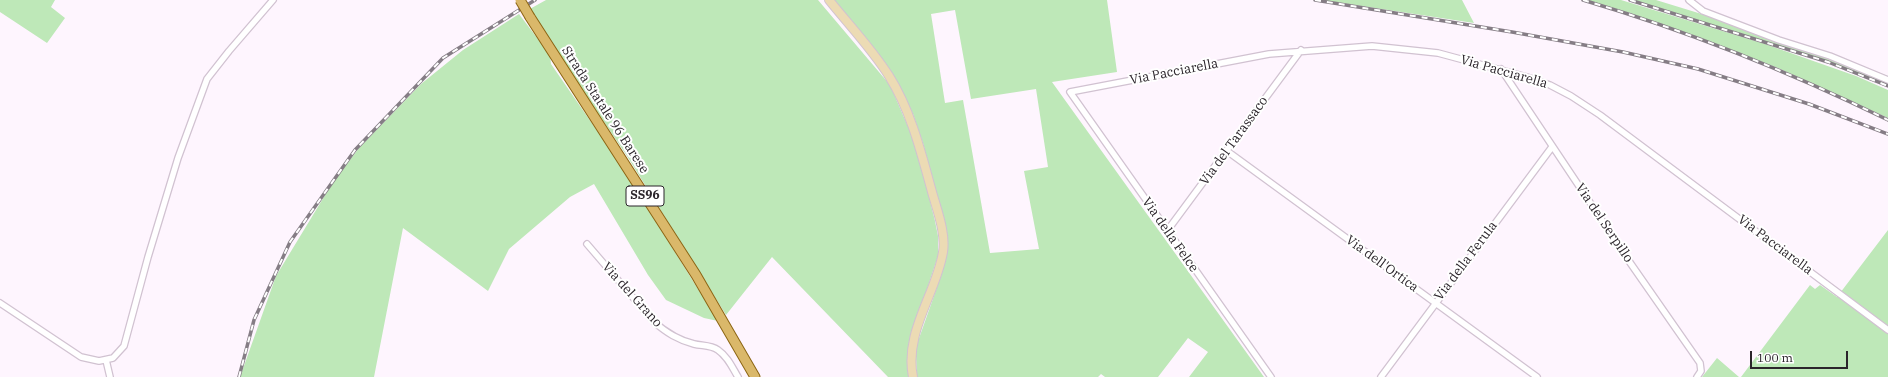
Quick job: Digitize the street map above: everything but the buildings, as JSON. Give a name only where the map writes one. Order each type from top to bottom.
[{"type":"main road","name":"Strada Statale 96 Barese","points":[[520,0],[696,274],[755,377]]},
{"type":"main road","points":[[829,0],[888,75],[897,89],[917,137],[942,233],[943,250],[938,271],[920,314],[913,345],[913,377]]},
{"type":"street","points":[[0,303],[81,357],[99,361],[114,358],[124,346],[148,257],[178,158],[207,79],[273,0]]},
{"type":"street","points":[[1689,0],[1703,11],[1779,40],[1830,56],[1888,80]]},
{"type":"street","name":"Via Pacciarella","points":[[1070,92],[1269,54],[1301,50],[1372,46],[1438,53],[1501,69],[1550,85],[1583,103],[1888,330]]},
{"type":"street","name":"Via del Tarassaco","points":[[1168,231],[1301,50]]},
{"type":"street","name":"Via del Serpillo","points":[[1501,69],[1700,363],[1701,371],[1697,377]]},
{"type":"street","name":"Via della Felce","points":[[1070,92],[1271,377]]},
{"type":"street","name":"Via della Ferula","points":[[1381,377],[1435,302],[1552,146]]},
{"type":"street","name":"Via dell'Ortica","points":[[1227,151],[1537,377]]},
{"type":"street","name":"Via del Grano","points":[[587,244],[654,322],[666,332],[684,342],[709,346],[717,350],[729,360],[738,377]]},
{"type":"street","points":[[106,360],[110,377]]},
{"type":"green space","points":[[0,0],[55,0],[51,7],[65,18],[47,43],[0,12]]},
{"type":"green space","points":[[546,0],[818,0],[890,85],[916,145],[935,221],[938,236],[938,256],[908,346],[910,377],[888,377],[772,257],[726,315],[627,156],[528,10]]},
{"type":"green space","points":[[833,0],[1107,0],[1117,72],[1052,82],[1264,377],[1189,377],[1208,352],[1188,338],[1158,377],[1105,377],[1101,374],[1098,377],[917,377],[917,344],[941,276],[948,247],[947,233],[923,143],[913,114],[891,74]],"holes":[[[955,10],[971,99],[1036,89],[1048,167],[1024,171],[1039,249],[990,253],[963,100],[945,103],[931,14]]]},
{"type":"green space","points":[[1322,0],[1462,0],[1474,23]]},
{"type":"green space","points":[[1585,0],[1621,0],[1765,44],[1856,76],[1888,90],[1888,118],[1778,68],[1630,13]]},
{"type":"green space","points":[[1631,0],[1656,0],[1822,51],[1888,76],[1888,86],[1792,50]]},
{"type":"green space","points":[[519,14],[550,55],[551,64],[618,161],[718,321],[704,318],[666,300],[648,275],[594,184],[570,197],[509,249],[488,291],[403,228],[374,377],[240,377],[276,276],[333,182],[359,148],[421,84],[463,50]]},
{"type":"green space","points":[[1888,230],[1888,377],[1741,377],[1810,285],[1815,289],[1820,285],[1837,297]]},
{"type":"green space","points":[[1717,358],[1739,377],[1702,377]]},
{"type":"railway","points":[[239,377],[254,320],[290,242],[355,150],[443,58],[535,0]]},
{"type":"railway","points":[[1315,0],[1512,32],[1623,52],[1698,69],[1809,104],[1888,134]]},
{"type":"railway","points":[[1583,0],[1700,39],[1814,85],[1888,120]]},
{"type":"railway","points":[[1630,0],[1828,62],[1888,86]]}]
